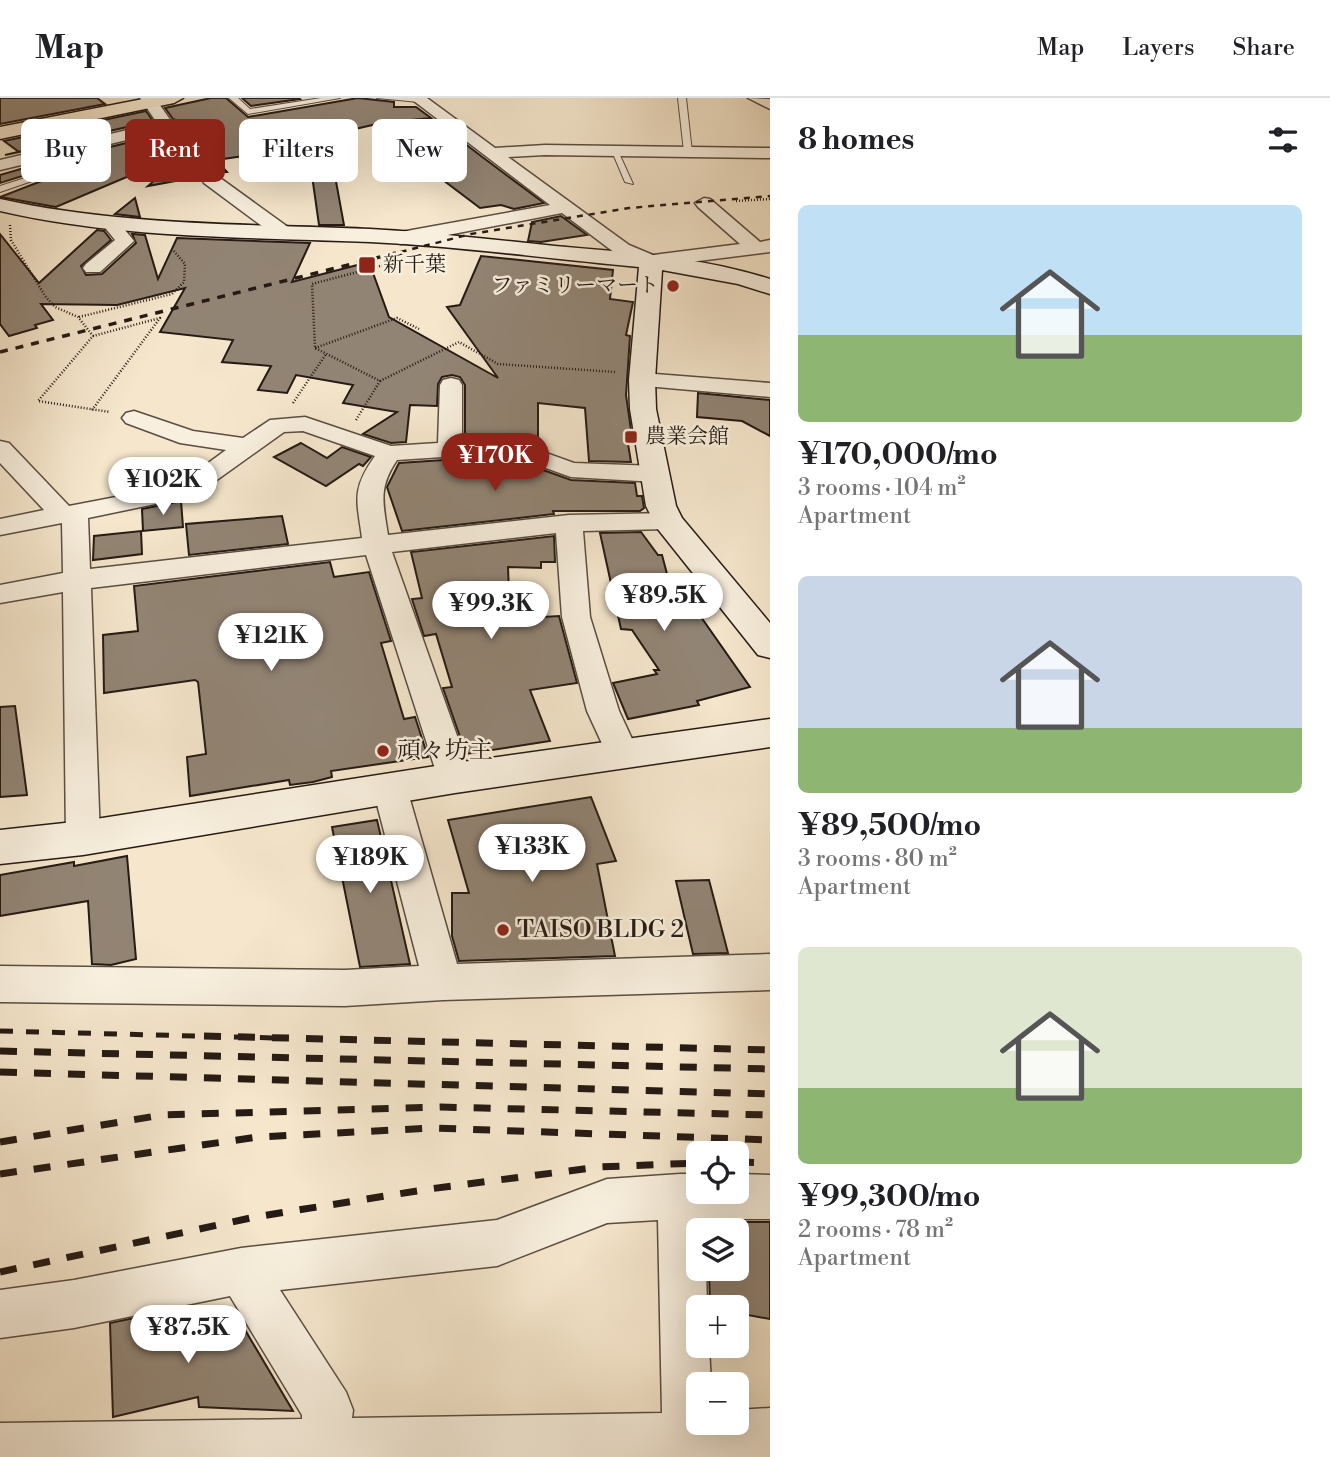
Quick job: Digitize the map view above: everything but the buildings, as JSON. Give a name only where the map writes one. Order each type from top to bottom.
[{"type":"highway","points":[[0,130],[149,99],[174,98]]},
{"type":"street","points":[[755,98],[770,104]]},
{"type":"street","points":[[149,99],[162,119]]},
{"type":"street","points":[[420,99],[445,119]]},
{"type":"street","points":[[467,135],[622,248],[651,261],[763,247]]},
{"type":"street","points":[[492,153],[770,153]]},
{"type":"street","points":[[0,165],[21,160]]},
{"type":"street","points":[[214,182],[285,234]]},
{"type":"street","points":[[3,200],[53,217],[111,224],[372,236],[651,261],[743,278],[770,287]]},
{"type":"street","points":[[704,203],[763,247]]},
{"type":"street","points":[[401,238],[566,207]]},
{"type":"street","points":[[93,268],[125,241],[111,224]]},
{"type":"street","points":[[651,261],[643,409],[657,491],[668,521],[770,646]]},
{"type":"street","points":[[643,377],[770,390]]},
{"type":"street","points":[[450,451],[451,385]]},
{"type":"street","points":[[134,418],[189,438],[246,446]]},
{"type":"street","points":[[0,527],[175,493],[198,482],[278,425],[306,424],[389,453],[507,446],[571,470],[656,474]]},
{"type":"street","points":[[0,448],[69,514],[77,580],[83,838]]},
{"type":"street","points":[[389,453],[374,475],[369,491],[376,546],[455,778]]},
{"type":"street","points":[[0,594],[77,580],[569,523],[668,521]]},
{"type":"street","points":[[569,523],[576,617],[603,711],[623,754]]},
{"type":"street","points":[[0,847],[83,838],[455,778],[770,733]]},
{"type":"street","points":[[390,789],[443,982]]},
{"type":"street","points":[[0,984],[345,988],[443,982],[770,972]]},
{"type":"street","points":[[680,1195],[688,1438]]},
{"type":"street","points":[[0,1314],[74,1304],[241,1271],[497,1242],[607,1201],[680,1195],[770,1196]]},
{"type":"street","points":[[241,1271],[328,1410],[323,1451]]},
{"type":"street","points":[[0,1449],[323,1451],[770,1433]]},
{"type":"lane","points":[[233,98],[248,112],[337,98]]},
{"type":"lane","points":[[381,98],[420,99]]},
{"type":"lane","points":[[682,98],[688,152]]},
{"type":"lane","points":[[614,151],[630,182]]},
{"type":"lane","points":[[3,200],[37,182]]},
{"type":"path","points":[[3,200],[11,240],[45,296],[55,307],[78,317],[93,336]]},
{"type":"path","points":[[78,317],[172,294],[184,282],[185,264],[170,247],[162,228]]},
{"type":"path","points":[[314,348],[312,284],[399,261],[372,236]]},
{"type":"path","points":[[92,410],[160,318],[93,336],[38,401],[92,410],[126,413],[134,418]]},
{"type":"path","points":[[314,348],[397,318],[419,329]]},
{"type":"path","points":[[345,438],[380,381],[459,341],[498,364],[643,377]]},
{"type":"path","points":[[314,348],[380,381]]},
{"type":"path","points":[[278,425],[326,354]]},
{"type":"railway","points":[[389,255],[471,234],[629,208],[770,196]]},
{"type":"railway","points":[[0,352],[396,253]]},
{"type":"railway","points":[[0,1031],[275,1038]]},
{"type":"railway","points":[[204,1036],[770,1050]]},
{"type":"railway","points":[[0,1051],[770,1069]]},
{"type":"railway","points":[[0,1072],[770,1094]]},
{"type":"railway","points":[[0,1142],[162,1115],[440,1107],[770,1115]]},
{"type":"railway","points":[[0,1174],[258,1137],[433,1128],[770,1140]]},
{"type":"railway","points":[[749,1162],[770,1163]]},
{"type":"railway","points":[[0,1272],[255,1217],[429,1189],[599,1167],[686,1163]]},
{"type":"place","name":"新千葉","points":[[367,265]]},
{"type":"place","name":"ファミリーマート","points":[[673,286]]},
{"type":"place","name":"農業会館","points":[[631,437]]},
{"type":"place","name":"頑々坊主","points":[[383,751]]},
{"type":"place","name":"TAISO BLDG 2","points":[[503,930]]}]
